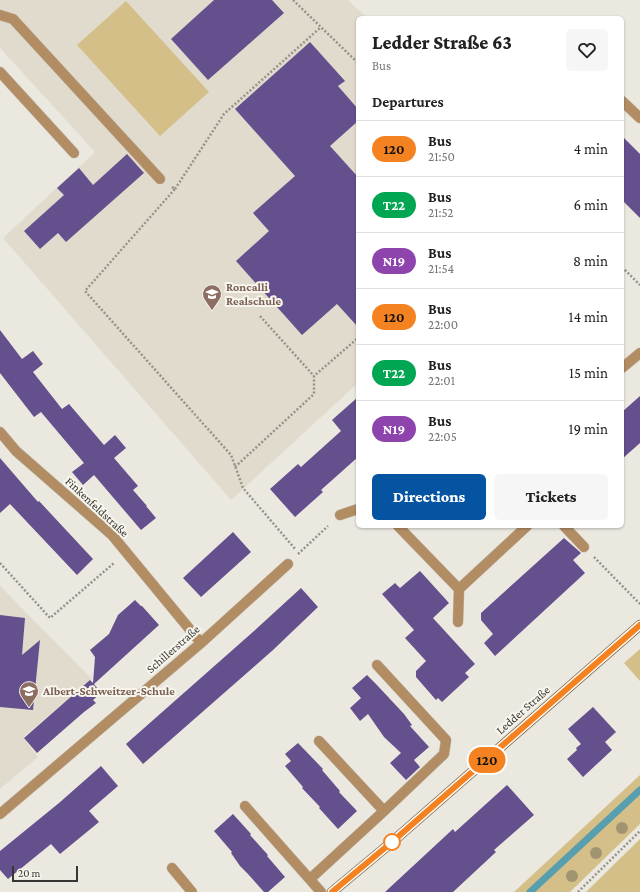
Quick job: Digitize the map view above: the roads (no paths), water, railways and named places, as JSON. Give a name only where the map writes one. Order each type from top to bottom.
[{"type":"main road","name":"Ledder Straße","points":[[332,892],[398,837],[640,625]]},
{"type":"street","points":[[0,15],[13,19],[160,179]]},
{"type":"street","points":[[0,72],[74,153]]},
{"type":"street","points":[[624,103],[640,118]]},
{"type":"street","points":[[624,366],[640,353]]},
{"type":"street","name":"Finkenfeldstraße","points":[[0,432],[16,451],[112,535],[201,643]]},
{"type":"street","points":[[340,515],[356,510]]},
{"type":"street","points":[[400,528],[459,589]]},
{"type":"street","points":[[458,622],[459,589],[525,528]]},
{"type":"street","points":[[566,528],[584,547]]},
{"type":"street","name":"Schillerstraße","points":[[0,814],[201,643],[288,564]]},
{"type":"street","points":[[310,879],[444,754],[446,740],[377,665]]},
{"type":"street","points":[[319,741],[384,811]]},
{"type":"street","points":[[245,806],[321,892]]},
{"type":"street","points":[[172,868],[192,892]]},
{"type":"waterway","points":[[530,892],[640,790]]},
{"type":"place","name":"Roncalli Realschule","points":[[212,311]]},
{"type":"place","name":"Albert-Schweitzer-Schule","points":[[29,708]]}]
